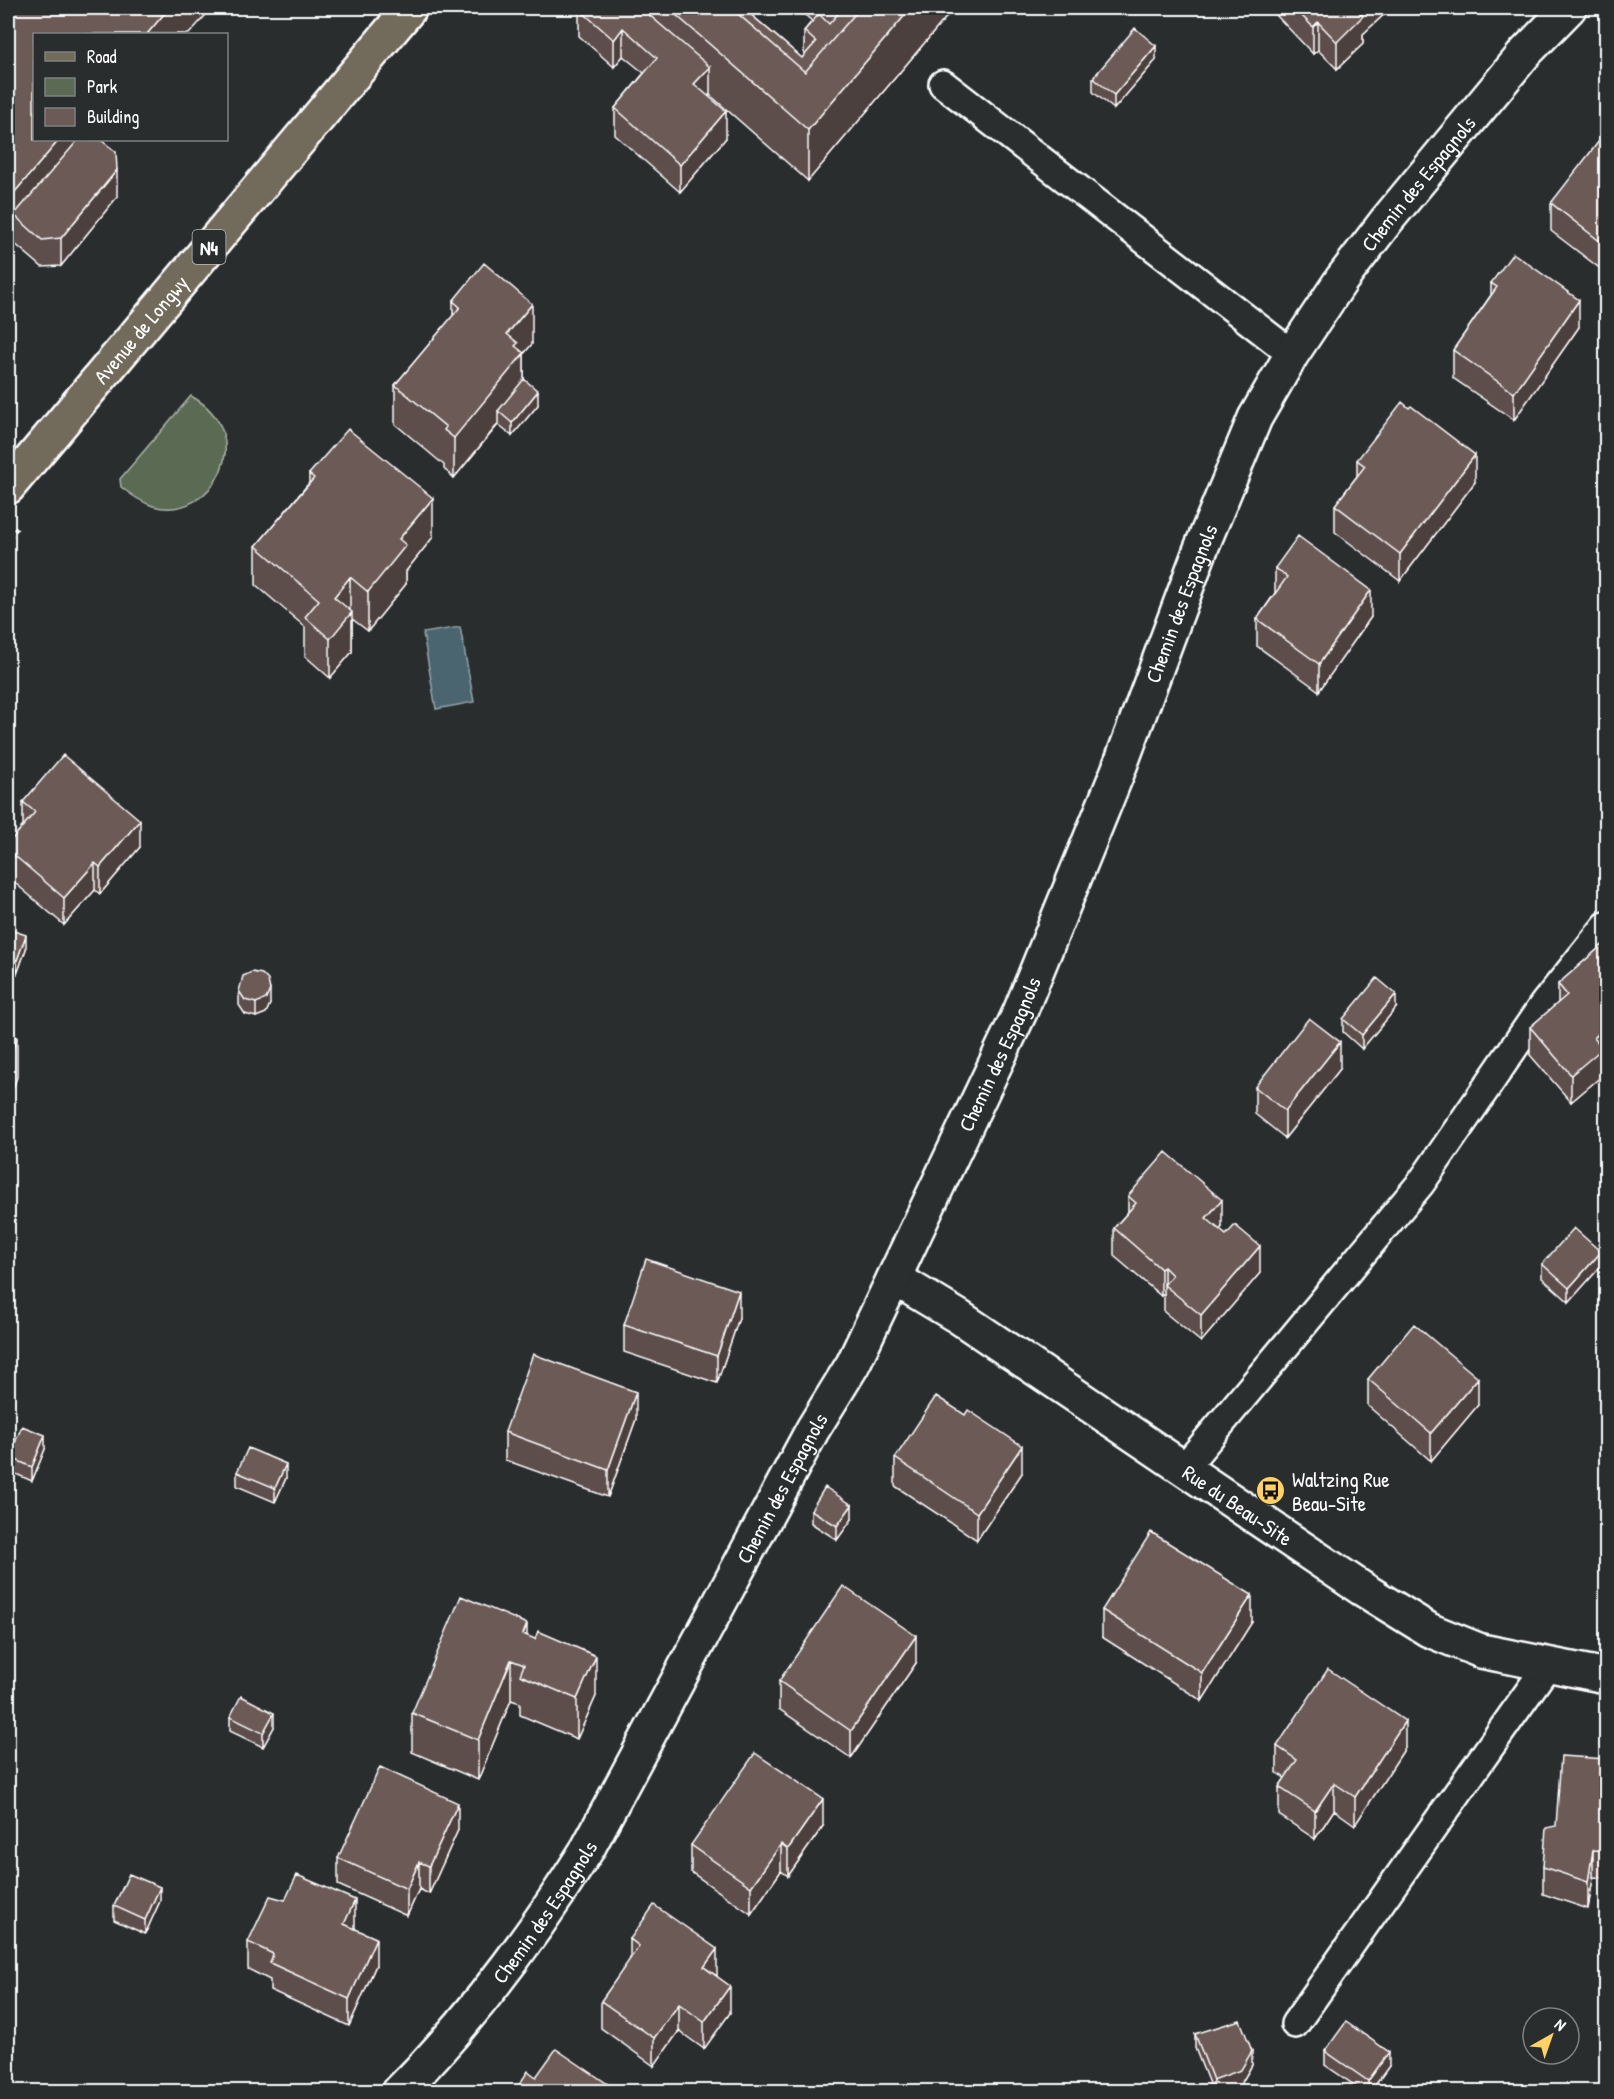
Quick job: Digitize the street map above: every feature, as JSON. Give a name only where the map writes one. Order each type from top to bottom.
[{"type":"main road","name":"Avenue de Longwy","points":[[8,486],[410,8]]},
{"type":"street","name":"Chemin des Espagnols","points":[[399,2091],[440,2051],[488,1994],[547,1914],[588,1848],[813,1429],[853,1364],[1020,1011],[1118,771],[1200,551],[1255,418],[1292,354],[1342,279],[1387,220],[1525,53],[1569,8]]},
{"type":"street","name":"Rue du Beau-Site","points":[[894,1278],[959,1317],[1361,1588],[1429,1630],[1481,1651],[1606,1676]]},
{"type":"lane","points":[[943,84],[1292,354]]},
{"type":"lane","points":[[1184,1468],[1421,1183],[1543,1005],[1606,926]]},
{"type":"lane","points":[[1295,2024],[1547,1666]]},
{"type":"green space","points":[[191,396],[212,412],[223,432],[225,452],[220,472],[210,489],[194,501],[175,508],[153,506],[136,498],[121,487],[120,479]]},
{"type":"water","points":[[460,627],[474,702],[436,709],[423,633]]},
{"type":"building","points":[[8,8],[169,8],[148,33],[33,33],[33,141],[58,141],[8,200]]},
{"type":"building","points":[[580,8],[641,8],[710,67],[694,84],[726,111],[680,165],[615,108],[657,58],[623,28],[614,40]]},
{"type":"building","points":[[668,8],[731,8],[805,72],[860,8],[911,8],[808,130]]},
{"type":"building","points":[[731,8],[743,8],[802,58],[816,42],[804,31],[819,14],[829,24],[843,8],[860,8],[805,72]]},
{"type":"building","points":[[1294,8],[1362,8],[1358,11],[1363,16],[1337,42],[1318,22],[1313,27]]},
{"type":"building","points":[[1135,28],[1156,46],[1114,95],[1093,78]]},
{"type":"building","points":[[1603,136],[1606,139],[1606,246],[1551,203]]},
{"type":"building","points":[[77,141],[102,141],[116,152],[117,170],[61,238],[42,240],[14,215]]},
{"type":"building","points":[[1513,253],[1579,300],[1514,393],[1453,350],[1497,287],[1491,283]]},
{"type":"building","points":[[484,263],[532,304],[507,334],[518,343],[515,346],[524,353],[454,438],[444,430],[446,427],[395,385],[460,307],[453,301]]},
{"type":"building","points":[[524,379],[538,391],[512,423],[498,411]]},
{"type":"building","points":[[1402,402],[1409,408],[1411,406],[1475,455],[1400,554],[1335,505],[1365,466],[1357,460]]},
{"type":"building","points":[[348,429],[433,498],[399,539],[406,545],[368,592],[350,577],[334,597],[352,612],[330,639],[305,617],[319,600],[256,546],[314,478],[309,474]]},
{"type":"building","points":[[1298,536],[1371,590],[1319,664],[1257,619],[1287,577],[1275,568]]},
{"type":"building","points":[[63,755],[140,820],[100,867],[95,863],[64,898],[8,850],[8,844],[35,812],[23,802]]},
{"type":"building","points":[[8,929],[26,935],[17,960],[8,957]]},
{"type":"building","points":[[1606,942],[1606,1026],[1594,1038],[1603,1048],[1571,1075],[1530,1027],[1567,995],[1558,984]]},
{"type":"building","points":[[252,972],[262,974],[268,980],[270,990],[266,999],[256,1003],[245,1000],[239,991],[243,976]]},
{"type":"building","points":[[1377,978],[1396,994],[1362,1035],[1343,1019]]},
{"type":"building","points":[[1309,1018],[1340,1042],[1285,1111],[1255,1087]]},
{"type":"building","points":[[8,1034],[17,1037],[8,1063]]},
{"type":"building","points":[[1166,1152],[1222,1200],[1206,1218],[1226,1235],[1235,1225],[1260,1246],[1201,1315],[1164,1285],[1172,1275],[1164,1267],[1161,1269],[1114,1228],[1136,1203],[1128,1196]]},
{"type":"building","points":[[1574,1228],[1601,1252],[1569,1288],[1542,1264]]},
{"type":"building","points":[[646,1259],[739,1291],[717,1356],[624,1325]]},
{"type":"building","points":[[1414,1324],[1478,1378],[1431,1433],[1368,1379]]},
{"type":"building","points":[[533,1354],[636,1392],[608,1470],[505,1432]]},
{"type":"building","points":[[936,1396],[965,1415],[968,1410],[1022,1446],[977,1513],[895,1458]]},
{"type":"building","points":[[22,1426],[45,1435],[32,1467],[9,1457]]},
{"type":"building","points":[[248,1448],[286,1464],[275,1488],[237,1472]]},
{"type":"building","points":[[825,1487],[852,1505],[837,1526],[811,1510]]},
{"type":"building","points":[[1151,1532],[1252,1595],[1202,1673],[1102,1610]]},
{"type":"building","points":[[843,1586],[916,1636],[851,1731],[779,1681]]},
{"type":"building","points":[[461,1596],[527,1624],[523,1634],[535,1639],[538,1631],[596,1656],[577,1699],[520,1675],[524,1665],[511,1660],[478,1740],[412,1713]]},
{"type":"building","points":[[1328,1669],[1405,1721],[1355,1797],[1334,1783],[1315,1811],[1279,1787],[1297,1760],[1277,1746]]},
{"type":"building","points":[[241,1696],[274,1713],[263,1733],[230,1717]]},
{"type":"building","points":[[755,1753],[823,1799],[788,1849],[781,1844],[751,1887],[691,1845]]},
{"type":"building","points":[[1561,1756],[1606,1759],[1606,1851],[1593,1850],[1588,1882],[1543,1867],[1546,1828],[1556,1826]]},
{"type":"building","points":[[380,1767],[458,1803],[429,1866],[419,1862],[407,1889],[338,1858]]},
{"type":"building","points":[[129,1874],[160,1887],[145,1920],[114,1906]]},
{"type":"building","points":[[297,1875],[355,1900],[344,1924],[376,1938],[349,1999],[270,1963],[273,1954],[248,1942],[270,1896],[285,1900]]},
{"type":"building","points":[[654,1905],[717,1949],[704,1967],[730,1986],[704,2022],[679,2004],[654,2038],[601,2001],[639,1946],[630,1939]]},
{"type":"building","points":[[1240,2020],[1252,2051],[1241,2070],[1213,2080],[1195,2034]]},
{"type":"building","points":[[1346,2022],[1389,2052],[1368,2081],[1325,2051]]},
{"type":"building","points":[[556,2049],[618,2091],[515,2091],[528,2071],[536,2077]]},
{"type":"place","name":"Waltzing Rue Beau-Site","points":[[1271,1491]]}]
